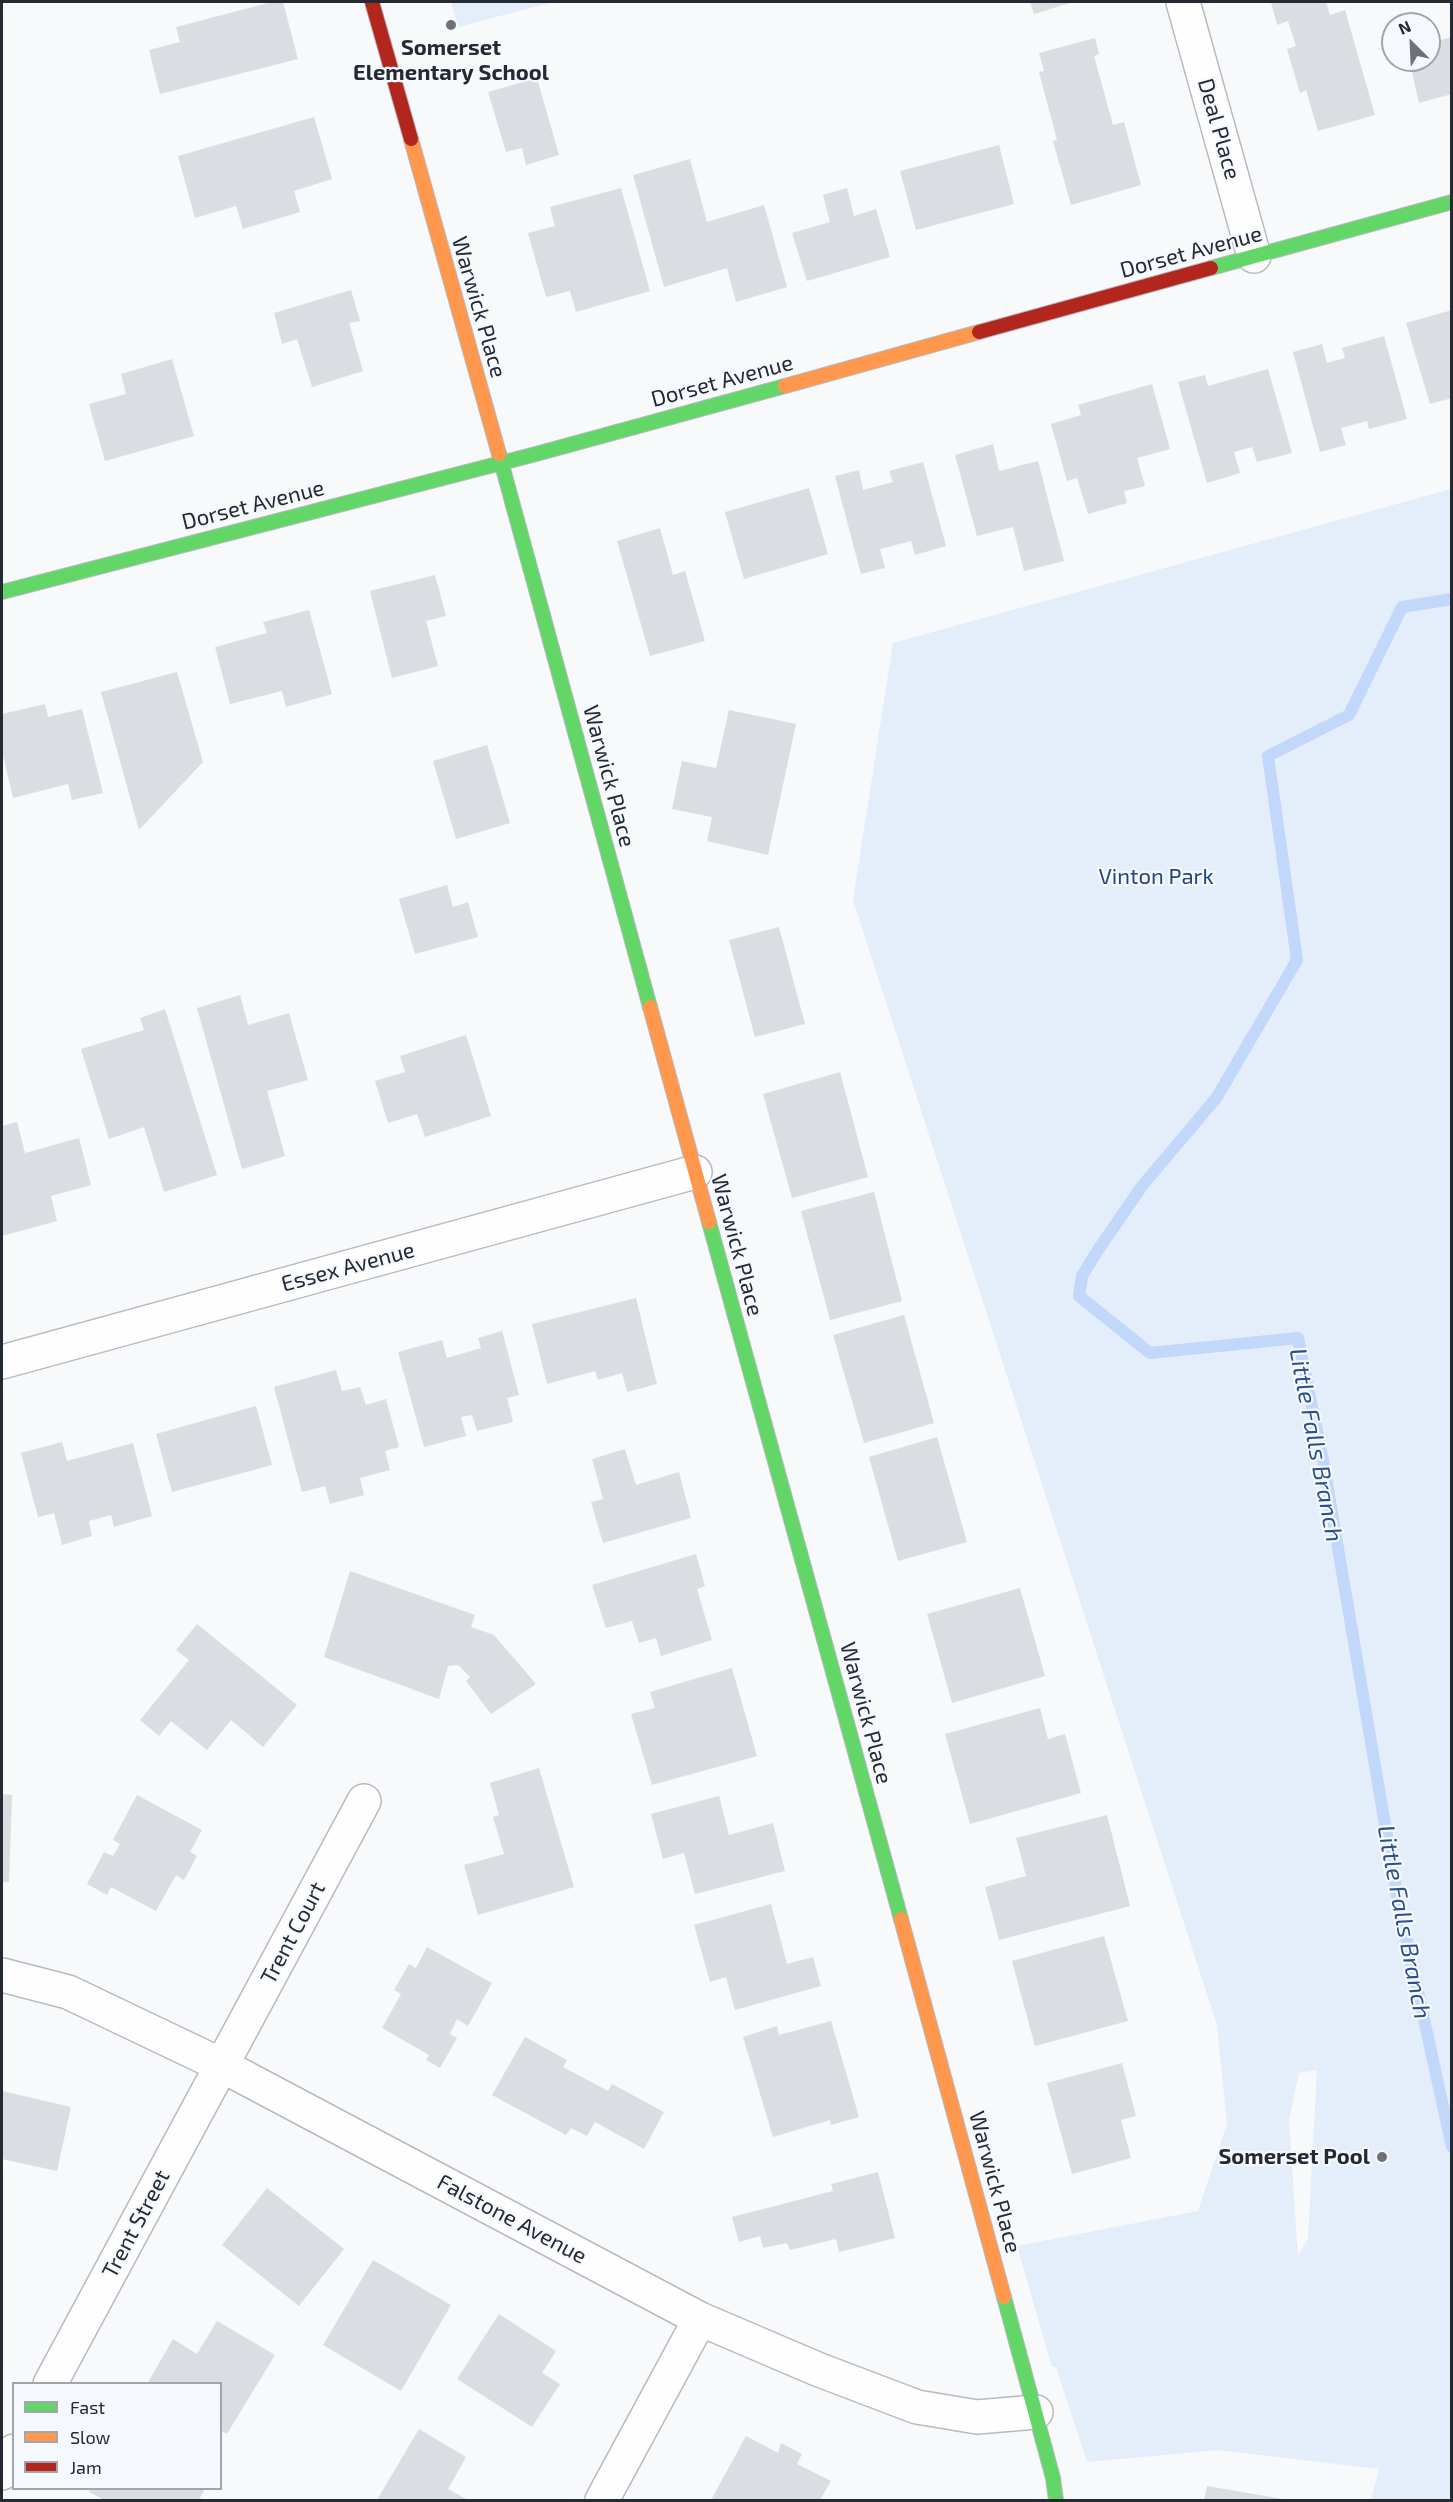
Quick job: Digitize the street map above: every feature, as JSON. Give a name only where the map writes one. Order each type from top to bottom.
[{"type":"street","name":"Warwick Place","points":[[372,2],[1036,2412],[1053,2478],[1056,2500]]},
{"type":"street","name":"Deal Place","points":[[1184,2],[1254,256]]},
{"type":"street","name":"Dorset Avenue","points":[[2,592],[500,462],[1452,202]]},
{"type":"street","name":"Essex Avenue","points":[[2,1362],[695,1172]]},
{"type":"street","name":"Trent Court","points":[[222,2065],[364,1801]]},
{"type":"street","name":"Falstone Avenue","points":[[2,1975],[68,1992],[222,2065],[700,2319],[817,2369],[917,2407],[977,2417],[1036,2412]]},
{"type":"street","name":"Trent Street","points":[[51,2382],[222,2065]]},
{"type":"street","points":[[602,2500],[700,2319]]},
{"type":"street","points":[[2,2474],[12,2455]]},
{"type":"green space","points":[[451,2],[553,2],[458,27]]},
{"type":"green space","name":"Vinton Park","points":[[1451,489],[1452,2500],[1371,2500],[1379,2469],[1218,2450],[1087,2462],[1056,2367],[1052,2367],[1017,2246],[1198,2211],[1227,2124],[1217,2025],[853,900],[893,643]],"holes":[[[1317,2070],[1308,2239],[1298,2255],[1289,2121],[1299,2073]]]},
{"type":"building","points":[[272,2],[283,2],[298,59],[160,94],[149,50],[180,42],[176,27]]},
{"type":"building","points":[[1030,2],[1073,2],[1034,14]]},
{"type":"building","points":[[1271,2],[1326,2],[1330,15],[1345,10],[1375,115],[1318,131],[1306,90],[1300,93],[1287,49],[1296,46],[1288,21],[1277,25]]},
{"type":"building","points":[[1452,37],[1452,94],[1419,103],[1412,72],[1441,72],[1441,40]]},
{"type":"building","points":[[1095,38],[1099,54],[1094,56],[1113,125],[1124,122],[1141,185],[1071,205],[1053,141],[1057,140],[1039,72],[1044,71],[1039,53]]},
{"type":"building","points":[[537,78],[559,155],[526,165],[522,148],[506,152],[488,92]]},
{"type":"building","points":[[314,117],[332,179],[294,191],[300,212],[243,229],[236,206],[195,218],[178,156]]},
{"type":"building","points":[[999,145],[1014,204],[916,230],[900,171]]},
{"type":"building","points":[[690,159],[707,222],[764,205],[787,287],[736,302],[727,268],[664,287],[633,175]]},
{"type":"building","points":[[621,188],[650,291],[576,312],[570,291],[546,297],[528,233],[555,226],[550,207]]},
{"type":"building","points":[[847,188],[854,216],[876,209],[890,257],[807,281],[792,233],[830,222],[823,195]]},
{"type":"building","points":[[351,290],[360,321],[349,323],[363,371],[312,387],[297,339],[282,344],[274,313]]},
{"type":"building","points":[[1452,310],[1452,398],[1430,404],[1406,323]]},
{"type":"building","points":[[1384,336],[1407,419],[1369,429],[1367,421],[1341,428],[1346,445],[1320,452],[1293,352],[1322,344],[1327,363],[1345,358],[1342,348]]},
{"type":"building","points":[[172,359],[194,436],[105,461],[89,404],[126,394],[121,374]]},
{"type":"building","points":[[1268,369],[1292,453],[1257,462],[1252,447],[1234,452],[1240,473],[1207,483],[1178,382],[1205,375],[1208,386]]},
{"type":"building","points":[[1152,384],[1170,449],[1137,458],[1145,486],[1124,491],[1127,503],[1088,514],[1077,478],[1067,481],[1051,424],[1081,415],[1078,405]]},
{"type":"building","points":[[993,444],[999,471],[1038,461],[1064,561],[1024,571],[1013,527],[977,536],[955,455]]},
{"type":"building","points":[[923,462],[946,546],[915,555],[911,541],[880,549],[885,568],[861,574],[835,476],[859,470],[863,490],[893,482],[889,471]]},
{"type":"building","points":[[809,488],[828,554],[744,579],[725,512]]},
{"type":"building","points":[[660,528],[673,575],[685,571],[705,641],[650,656],[617,541]]},
{"type":"building","points":[[435,575],[446,616],[426,621],[438,666],[392,678],[370,591]]},
{"type":"building","points":[[309,610],[332,694],[286,707],[282,691],[230,704],[215,647],[267,633],[263,622]]},
{"type":"building","points":[[177,672],[203,762],[139,830],[101,692]]},
{"type":"building","points":[[45,704],[48,717],[82,709],[103,793],[72,800],[68,784],[13,798],[2,751],[2,714]]},
{"type":"building","points":[[729,710],[796,724],[768,855],[707,841],[712,817],[672,809],[682,761],[716,768]]},
{"type":"building","points":[[487,745],[510,823],[456,839],[433,761]]},
{"type":"building","points":[[447,885],[453,907],[468,902],[478,937],[415,954],[399,899]]},
{"type":"building","points":[[779,927],[805,1024],[755,1037],[729,940]]},
{"type":"building","points":[[240,995],[248,1025],[289,1013],[308,1080],[267,1091],[285,1156],[242,1169],[197,1008]]},
{"type":"building","points":[[165,1009],[217,1175],[164,1192],[144,1127],[109,1139],[81,1049],[144,1030],[140,1018]]},
{"type":"building","points":[[466,1035],[491,1116],[425,1137],[417,1114],[388,1123],[375,1081],[405,1072],[400,1056]]},
{"type":"building","points":[[840,1072],[868,1177],[792,1198],[763,1094]]},
{"type":"building","points":[[17,1122],[25,1153],[79,1138],[91,1185],[51,1196],[57,1221],[2,1236],[2,1126]]},
{"type":"building","points":[[874,1192],[902,1301],[830,1320],[801,1211]]},
{"type":"building","points":[[636,1298],[657,1384],[627,1392],[622,1373],[598,1380],[595,1371],[547,1384],[532,1324]]},
{"type":"building","points":[[904,1315],[934,1423],[864,1443],[833,1335]]},
{"type":"building","points":[[502,1331],[519,1395],[507,1398],[513,1422],[477,1431],[472,1415],[461,1417],[466,1436],[424,1447],[398,1352],[442,1340],[447,1358],[481,1348],[478,1338]]},
{"type":"building","points":[[336,1370],[342,1391],[360,1387],[366,1405],[386,1399],[399,1447],[385,1451],[390,1470],[360,1478],[364,1495],[330,1504],[325,1486],[302,1492],[274,1387]]},
{"type":"building","points":[[256,1406],[272,1465],[172,1492],[156,1434]]},
{"type":"building","points":[[937,1437],[967,1542],[898,1561],[869,1457]]},
{"type":"building","points":[[62,1442],[67,1461],[133,1443],[152,1516],[114,1527],[111,1515],[89,1521],[92,1536],[62,1545],[54,1513],[38,1517],[21,1453]]},
{"type":"building","points":[[625,1449],[636,1485],[679,1472],[691,1518],[603,1543],[591,1502],[603,1499],[592,1459]]},
{"type":"building","points":[[696,1554],[705,1586],[697,1589],[712,1640],[661,1656],[656,1638],[639,1643],[632,1621],[606,1628],[592,1585]]},
{"type":"building","points":[[350,1571],[475,1615],[471,1627],[494,1635],[536,1684],[491,1714],[466,1681],[470,1677],[458,1665],[448,1666],[439,1699],[324,1657]]},
{"type":"building","points":[[1020,1588],[1045,1676],[952,1703],[927,1614]]},
{"type":"building","points":[[197,1624],[297,1705],[263,1747],[231,1720],[207,1750],[171,1721],[159,1736],[140,1720],[189,1660],[176,1650]]},
{"type":"building","points":[[732,1668],[757,1756],[652,1785],[631,1714],[655,1708],[650,1692]]},
{"type":"building","points":[[1040,1708],[1048,1739],[1065,1734],[1081,1793],[970,1824],[945,1734]]},
{"type":"building","points":[[539,1768],[574,1887],[478,1915],[464,1865],[504,1854],[493,1817],[499,1815],[490,1783]]},
{"type":"building","points":[[2,1794],[12,1795],[9,1882],[2,1882]]},
{"type":"building","points":[[137,1795],[202,1830],[190,1852],[197,1856],[184,1880],[176,1875],[156,1911],[111,1887],[107,1895],[87,1884],[104,1852],[113,1856],[120,1844],[113,1840]]},
{"type":"building","points":[[719,1796],[729,1835],[773,1823],[785,1871],[695,1894],[684,1853],[663,1859],[651,1814]]},
{"type":"building","points":[[1107,1815],[1130,1906],[999,1940],[985,1887],[1026,1876],[1016,1838]]},
{"type":"building","points":[[771,1904],[787,1964],[813,1957],[821,1986],[735,2010],[726,1977],[710,1982],[694,1925]]},
{"type":"building","points":[[1104,1936],[1128,2021],[1035,2046],[1012,1961]]},
{"type":"building","points":[[427,1947],[492,1983],[468,2026],[457,2019],[450,2034],[457,2038],[440,2068],[426,2060],[429,2055],[382,2028],[401,1994],[394,1990],[409,1964],[416,1968]]},
{"type":"building","points":[[831,2021],[859,2117],[831,2125],[830,2120],[773,2137],[743,2037],[777,2026],[779,2035]]},
{"type":"building","points":[[525,2037],[567,2060],[563,2067],[608,2091],[612,2084],[664,2112],[644,2149],[595,2122],[587,2136],[571,2128],[566,2135],[492,2095]]},
{"type":"building","points":[[1122,2063],[1136,2116],[1121,2120],[1131,2158],[1072,2174],[1047,2083]]},
{"type":"building","points":[[2,2091],[71,2107],[57,2171],[2,2159]]},
{"type":"building","points":[[878,2172],[895,2238],[839,2252],[836,2239],[790,2250],[787,2243],[763,2248],[760,2236],[739,2242],[732,2217],[833,2191],[831,2184]]},
{"type":"building","points":[[267,2188],[344,2249],[299,2306],[222,2245]]},
{"type":"building","points":[[373,2260],[451,2305],[401,2391],[323,2345]]},
{"type":"building","points":[[499,2314],[556,2351],[542,2373],[560,2384],[532,2427],[457,2379]]},
{"type":"building","points":[[217,2321],[275,2355],[227,2434],[222,2431],[222,2382],[148,2382],[173,2339],[197,2354]]},
{"type":"building","points":[[419,2429],[466,2457],[448,2489],[468,2500],[377,2500]]},
{"type":"building","points":[[746,2436],[778,2453],[781,2443],[802,2454],[797,2464],[831,2481],[820,2500],[711,2500]]},
{"type":"building","points":[[1207,2486],[1283,2499],[1283,2500],[1204,2500]]},
{"type":"building","points":[[90,2490],[204,2490],[199,2500],[104,2500],[89,2492]]},
{"type":"waterway","name":"Little Falls Branch","points":[[1452,599],[1402,607],[1349,715],[1268,756],[1297,960],[1217,1097],[1142,1186],[1098,1250],[1082,1276],[1079,1296],[1150,1353],[1298,1338],[1323,1460],[1398,1901],[1452,2147]]},
{"type":"traffic: fast","points":[[1211,268],[1452,202]]},
{"type":"traffic: fast","points":[[2,592],[536,454],[785,386]]},
{"type":"traffic: fast","points":[[499,454],[650,1007]]},
{"type":"traffic: fast","points":[[709,1222],[901,1919]]},
{"type":"traffic: fast","points":[[1004,2297],[1053,2478],[1056,2500]]},
{"type":"traffic: slow","points":[[411,139],[499,454]]},
{"type":"traffic: slow","points":[[785,386],[979,332]]},
{"type":"traffic: slow","points":[[650,1007],[709,1222]]},
{"type":"traffic: slow","points":[[901,1919],[1004,2297]]},
{"type":"traffic: jam","points":[[372,2],[411,139]]},
{"type":"traffic: jam","points":[[979,332],[1211,268]]},
{"type":"place","name":"Somerset Elementary School","points":[[451,25]]},
{"type":"place","name":"Somerset Pool","points":[[1382,2157]]}]
